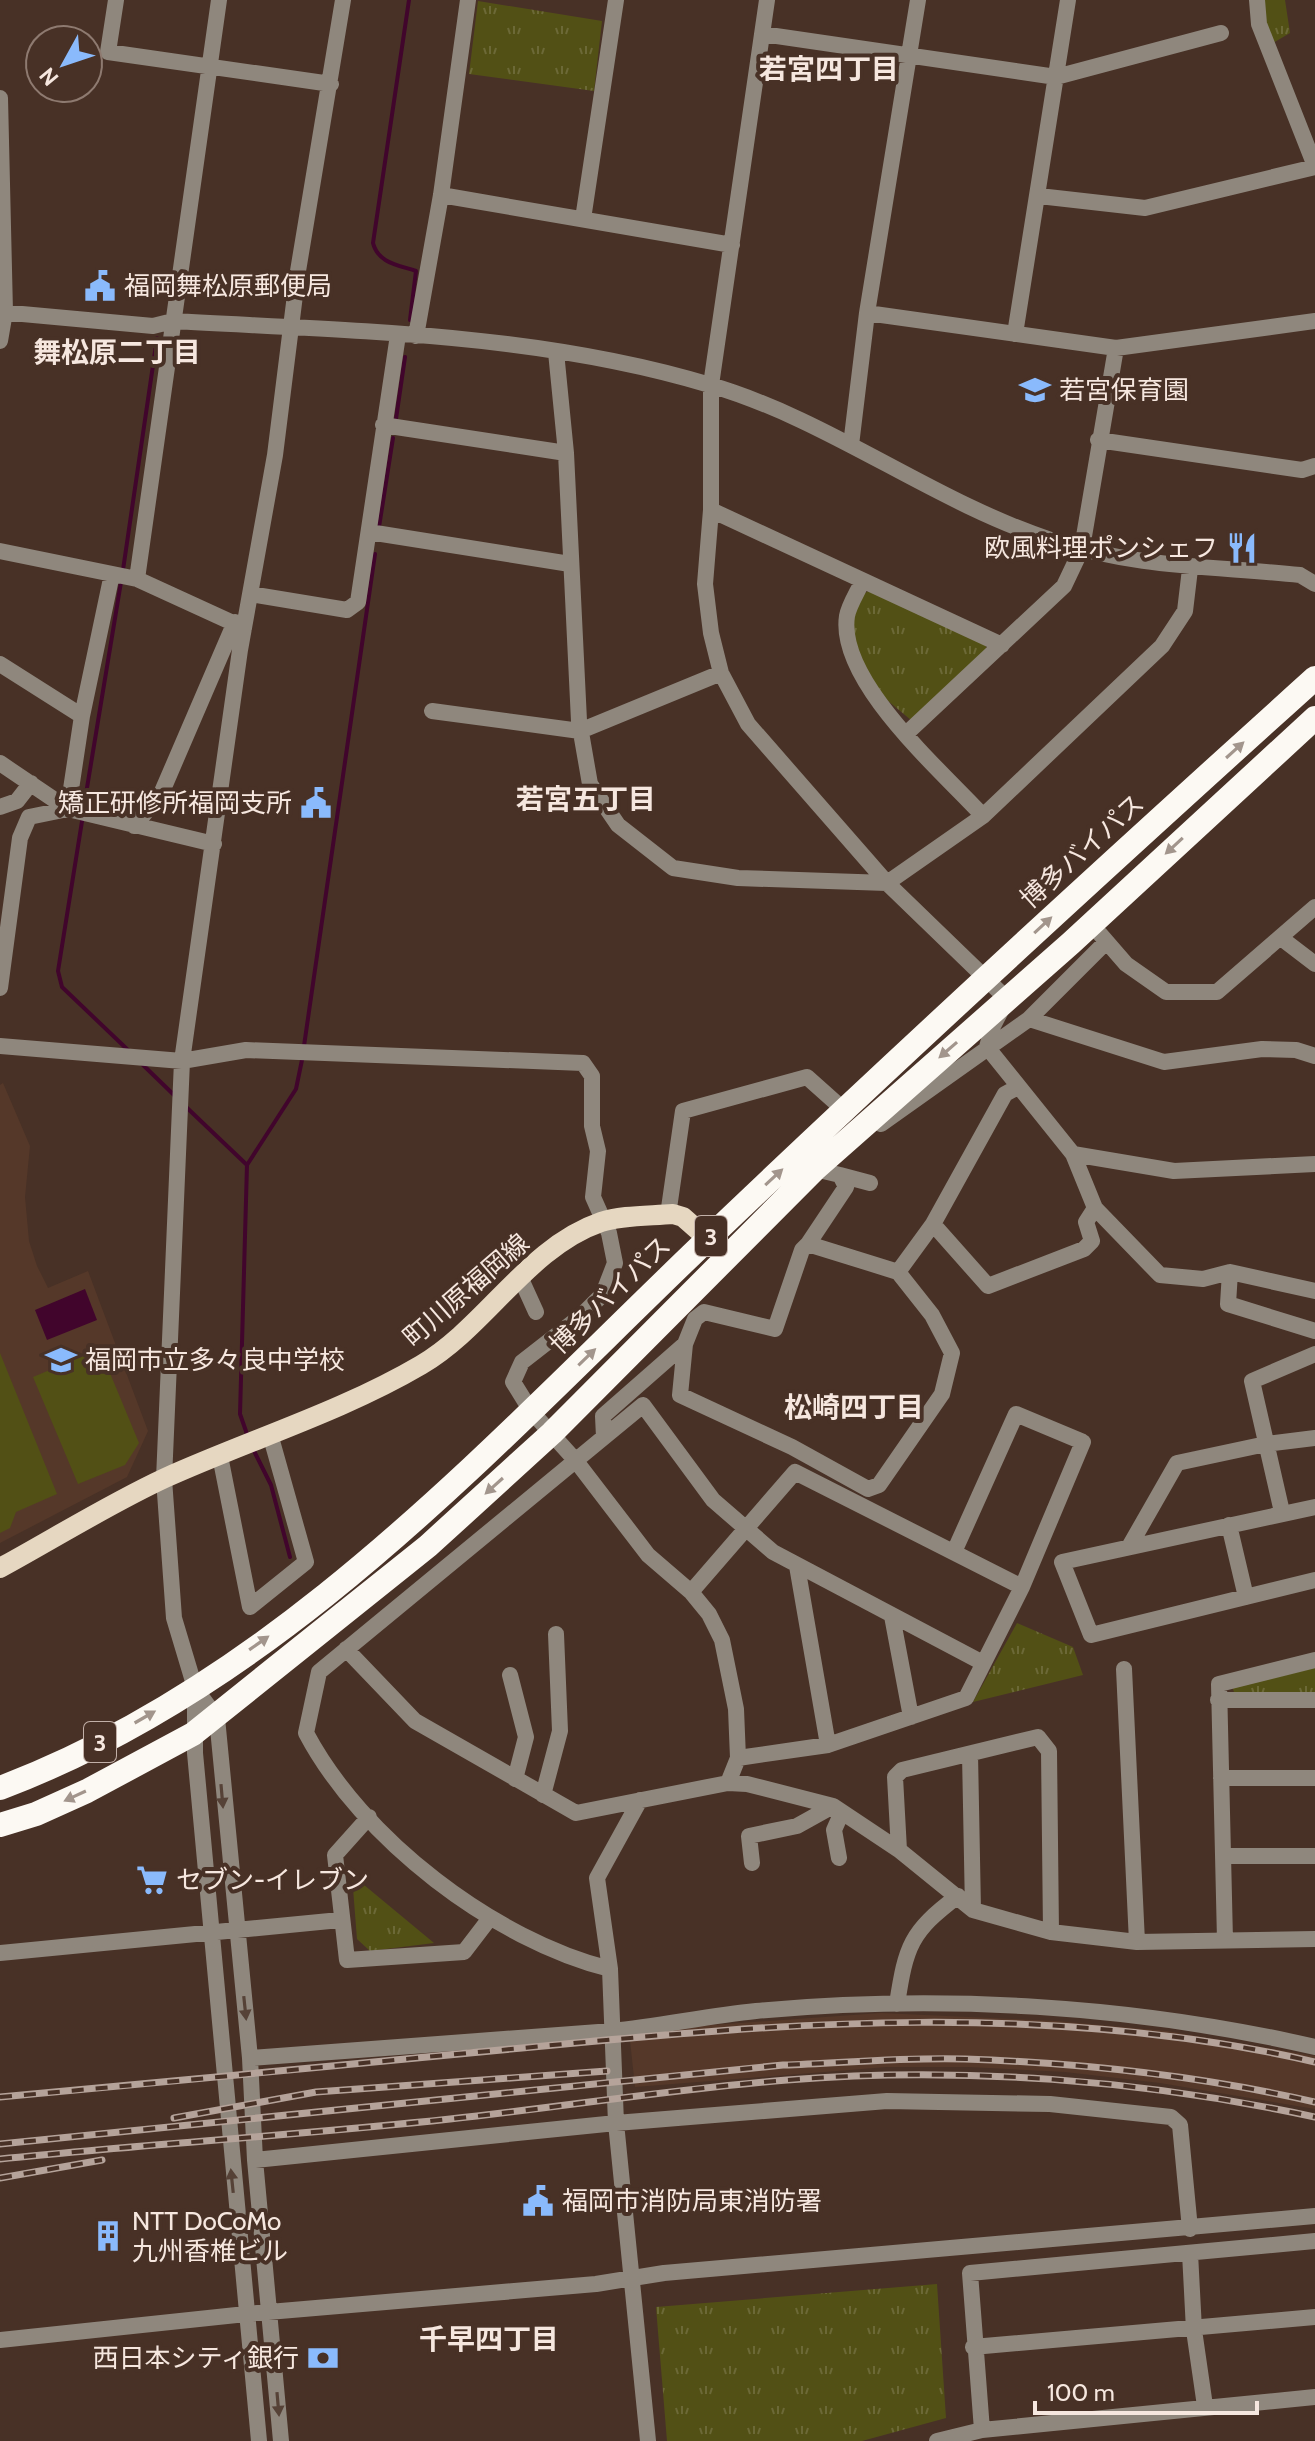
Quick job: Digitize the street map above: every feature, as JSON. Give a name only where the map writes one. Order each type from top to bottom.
[{"type":"highway","name":"博多バイパス","points":[[0,1788],[114,1735],[195,1688],[288,1622],[410,1523],[844,1110],[1315,678]]},
{"type":"highway","name":"博多バイパス","points":[[0,1825],[36,1814],[87,1791],[193,1734],[217,1718],[428,1546],[552,1433],[815,1169],[1007,999],[1099,933],[1315,718]]},
{"type":"main road","name":"町川原福岡線","points":[[0,1568],[164,1479],[423,1364],[551,1250],[603,1221],[668,1215]]},
{"type":"main road","points":[[668,1215],[683,1217],[708,1239]]},
{"type":"street","points":[[116,0],[108,52],[331,84]]},
{"type":"street","points":[[137,579],[219,0]]},
{"type":"street","points":[[134,826],[161,794],[239,625],[250,594],[275,455],[291,328],[343,0]]},
{"type":"street","points":[[416,336],[441,195],[468,0]]},
{"type":"street","points":[[583,219],[616,0]]},
{"type":"street","points":[[767,0],[711,385],[711,510],[705,584],[711,633],[721,673],[748,724],[887,883],[1007,999],[993,1026],[987,1047]]},
{"type":"street","points":[[851,445],[867,313],[918,0]]},
{"type":"street","points":[[1015,334],[1068,0]]},
{"type":"street","points":[[1039,196],[1145,208],[1315,166],[1259,24],[1257,0]]},
{"type":"street","points":[[762,34],[1056,77],[1221,33]]},
{"type":"street","points":[[0,341],[1,101]]},
{"type":"street","points":[[441,195],[732,245]]},
{"type":"street","points":[[2,305],[153,326],[173,321],[416,336],[584,354],[711,385],[851,445],[1049,539],[1148,564],[1300,575],[1315,584]]},
{"type":"street","points":[[867,313],[1116,348],[1315,321]]},
{"type":"street","points":[[250,594],[347,610],[358,602],[398,335]]},
{"type":"street","points":[[907,733],[1064,586],[1082,548],[1116,348]]},
{"type":"street","points":[[556,352],[566,453],[580,731],[590,784],[618,825],[673,868],[738,878],[887,883],[983,816],[1162,646],[1185,611],[1190,569]]},
{"type":"street","points":[[383,425],[566,453]]},
{"type":"street","points":[[1098,440],[1302,470],[1315,466]]},
{"type":"street","points":[[711,510],[1002,645]]},
{"type":"street","points":[[369,532],[570,564]]},
{"type":"street","points":[[0,551],[137,579],[239,625]]},
{"type":"street","points":[[68,809],[82,716],[112,574]]},
{"type":"street","points":[[862,582],[847,615],[848,643],[863,680],[983,816]]},
{"type":"street","points":[[239,625],[214,844],[182,1061],[164,1479],[174,1618],[195,1688],[193,1734],[259,2441]]},
{"type":"street","points":[[0,664],[82,716]]},
{"type":"street","points":[[432,711],[580,731],[721,673]]},
{"type":"street","points":[[0,763],[68,809],[214,844]]},
{"type":"street","points":[[0,807],[17,801],[31,783]]},
{"type":"street","points":[[0,988],[20,838],[29,817],[68,809]]},
{"type":"street","points":[[881,1124],[1029,1019],[1099,933],[1126,964],[1166,992],[1217,992],[1315,907]]},
{"type":"street","points":[[1281,938],[1315,964]]},
{"type":"street","points":[[1029,1019],[1164,1062],[1262,1049],[1296,1050],[1315,1056]]},
{"type":"street","points":[[0,1046],[182,1061],[246,1050],[583,1063],[592,1076],[592,1126],[599,1170],[593,1197],[615,1263],[603,1294],[581,1316],[522,1362],[513,1382],[531,1411],[576,1461],[648,1555],[691,1592],[709,1614],[722,1640],[736,1709],[738,1758],[728,1783]]},
{"type":"street","points":[[987,1047],[1073,1154],[1095,1208],[1160,1275],[1203,1279],[1230,1272],[1315,1291]]},
{"type":"street","points":[[668,1215],[683,1111],[807,1077],[844,1110]]},
{"type":"street","points":[[898,1272],[933,1224],[1005,1094],[1018,1087]]},
{"type":"street","points":[[1073,1154],[1182,1171],[1315,1164]]},
{"type":"street","points":[[815,1169],[870,1183]]},
{"type":"street","points":[[808,1244],[898,1272],[932,1315],[952,1353],[942,1394],[879,1485],[868,1489],[792,1447],[680,1395],[685,1344],[695,1319],[704,1312],[775,1329],[802,1250],[846,1187],[840,1175]]},
{"type":"street","points":[[933,1224],[988,1286],[1084,1249],[1092,1241],[1086,1222],[1095,1208]]},
{"type":"street","points":[[1230,1272],[1228,1304],[1315,1331]]},
{"type":"street","points":[[521,1279],[536,1312]]},
{"type":"street","points":[[604,1437],[603,1416],[685,1344]]},
{"type":"street","points":[[1282,1512],[1252,1381],[1315,1354]]},
{"type":"street","points":[[610,1969],[583,1962],[490,1918],[426,1872],[369,1817],[325,1769],[306,1733],[319,1672],[643,1405],[713,1500],[746,1528],[797,1566],[983,1663]]},
{"type":"street","points":[[738,1758],[828,1745],[966,1698],[1022,1587],[1083,1442],[1016,1414],[954,1552]]},
{"type":"street","points":[[220,1456],[250,1607],[306,1562],[270,1434]]},
{"type":"street","points":[[1129,1547],[1177,1463],[1266,1444],[1315,1438]]},
{"type":"street","points":[[691,1592],[795,1472],[1022,1587]]},
{"type":"street","points":[[1062,1562],[1315,1507]]},
{"type":"street","points":[[1229,1525],[1246,1597]]},
{"type":"street","points":[[1038,1547],[1062,1562],[1091,1635],[1315,1580]]},
{"type":"street","points":[[797,1566],[828,1745]]},
{"type":"street","points":[[892,1616],[911,1717]]},
{"type":"street","points":[[543,1795],[560,1731],[556,1634]]},
{"type":"street","points":[[346,1649],[415,1721],[576,1813],[728,1783],[761,1787],[838,1809],[899,1850],[973,1910],[1051,1932],[1137,1942],[1315,1939]]},
{"type":"street","points":[[1225,1940],[1219,1684],[1315,1660]]},
{"type":"street","points":[[1124,1669],[1137,1942]]},
{"type":"street","points":[[510,1675],[526,1737],[515,1779]]},
{"type":"street","points":[[195,1688],[217,1718],[250,2058],[255,2160],[281,2441]]},
{"type":"street","points":[[1218,1700],[1315,1700]]},
{"type":"street","points":[[899,1850],[895,1777],[902,1770],[1038,1737],[1049,1751],[1051,1932]]},
{"type":"street","points":[[970,1754],[973,1910]]},
{"type":"street","points":[[1221,1778],[1315,1778]]},
{"type":"street","points":[[640,1800],[597,1878],[610,1969],[615,2030],[616,2123],[648,2441]]},
{"type":"street","points":[[838,1809],[834,1830],[839,1858]]},
{"type":"street","points":[[752,1863],[749,1836],[797,1826],[838,1809]]},
{"type":"street","points":[[369,1817],[335,1855],[340,1920],[347,1960],[464,1952],[490,1918]]},
{"type":"street","points":[[1224,1856],[1315,1856]]},
{"type":"street","points":[[897,2004],[904,1961],[914,1936],[932,1916],[958,1896]]},
{"type":"street","points":[[0,1953],[340,1920]]},
{"type":"street","points":[[250,2058],[615,2030],[756,2011],[897,2004],[1107,2013],[1216,2026],[1315,2047]]},
{"type":"street","points":[[255,2160],[616,2123],[887,2101],[1050,2104],[1163,2115],[1180,2125],[1190,2229]]},
{"type":"street","points":[[0,2340],[246,2314],[1315,2216]]},
{"type":"street","points":[[982,2430],[973,2347],[970,2273],[1315,2241]]},
{"type":"street","points":[[1190,2253],[1194,2330],[1205,2406]]},
{"type":"street","points":[[973,2347],[1315,2317]]},
{"type":"street","points":[[937,2441],[982,2430],[1315,2397]]},
{"type":"shaded area","name":"福岡市立多々良中学校","points":[[3,1083],[30,1146],[25,1197],[29,1241],[37,1266],[48,1288],[88,1271],[148,1431],[127,1477],[0,1543],[0,1085]]},
{"type":"shaded area","points":[[85,1289],[97,1320],[47,1340],[35,1310]]},
{"type":"shaded area","points":[[881,2013],[1056,2021],[1167,2031],[1315,2056],[1315,2109],[1160,2083],[1065,2072],[968,2067],[887,2067],[635,2087],[629,2031]]},
{"type":"green space","points":[[1263,0],[1285,0],[1290,33],[1273,43],[1264,19]]},
{"type":"green space","points":[[478,1],[602,21],[594,91],[469,74]]},
{"type":"green space","points":[[868,591],[985,644],[988,652],[911,720],[873,686],[859,660],[853,621],[860,599]]},
{"type":"green space","points":[[100,1349],[139,1443],[125,1465],[78,1484],[33,1377]]},
{"type":"green space","points":[[0,1353],[57,1494],[16,1512],[10,1528],[0,1533]]},
{"type":"green space","points":[[1017,1623],[1073,1647],[1083,1675],[973,1702]]},
{"type":"green space","points":[[1315,1666],[1315,1693],[1235,1695],[1232,1686]]},
{"type":"green space","points":[[352,1875],[434,1943],[370,1951],[357,1939]]},
{"type":"green space","points":[[937,2284],[946,2418],[862,2441],[667,2441],[656,2307]]},
{"type":"waterway","points":[[409,0],[373,243],[384,259],[416,271],[410,320]]},
{"type":"waterway","points":[[123,570],[157,338]]},
{"type":"waterway","points":[[396,419],[405,357]]},
{"type":"waterway","points":[[379,527],[393,438]]},
{"type":"waterway","points":[[304,1046],[375,554]]},
{"type":"waterway","points":[[84,806],[121,582]]},
{"type":"waterway","points":[[83,815],[58,971],[62,987],[129,1051]]},
{"type":"waterway","points":[[248,1437],[240,1414],[247,1165],[296,1089],[303,1055]]},
{"type":"waterway","points":[[141,1063],[175,1096]]},
{"type":"waterway","points":[[184,1105],[247,1165]]},
{"type":"waterway","points":[[253,1449],[271,1485],[290,1557]]},
{"type":"railway","points":[[0,2097],[622,2039],[821,2025],[920,2022],[1117,2030],[1216,2043],[1315,2062]]},
{"type":"railway","points":[[0,2144],[783,2065],[897,2059],[965,2059],[1097,2068],[1185,2078],[1315,2102]]},
{"type":"railway","points":[[174,2118],[316,2092],[607,2071]]},
{"type":"railway","points":[[0,2159],[394,2125],[702,2088],[853,2076],[1052,2079],[1185,2094],[1315,2117]]},
{"type":"railway","points":[[0,2178],[102,2160]]},
{"type":"place","name":"福岡舞松原郵便局","points":[[100,286]]},
{"type":"place","name":"若宮保育園","points":[[1035,390]]},
{"type":"place","name":"欧風料理ポンシェフ","points":[[1242,548]]},
{"type":"place","name":"矯正研修所福岡支所","points":[[316,803]]},
{"type":"place","name":"福岡市立多々良中学校","points":[[61,1360]]},
{"type":"place","name":"セブン-イレブン","points":[[152,1880]]},
{"type":"place","name":"福岡市消防局東消防署","points":[[538,2201]]},
{"type":"place","name":"NTT DoCoMo 九州香椎ビル","points":[[108,2236]]},
{"type":"place","name":"西日本シティ銀行","points":[[323,2358]]},
{"type":"district","name":"若宮四丁目","points":[[829,69]]},
{"type":"district","name":"舞松原二丁目","points":[[117,352]]},
{"type":"district","name":"若宮五丁目","points":[[586,799]]},
{"type":"district","name":"松崎四丁目","points":[[854,1407]]},
{"type":"district","name":"千早四丁目","points":[[489,2339]]}]
